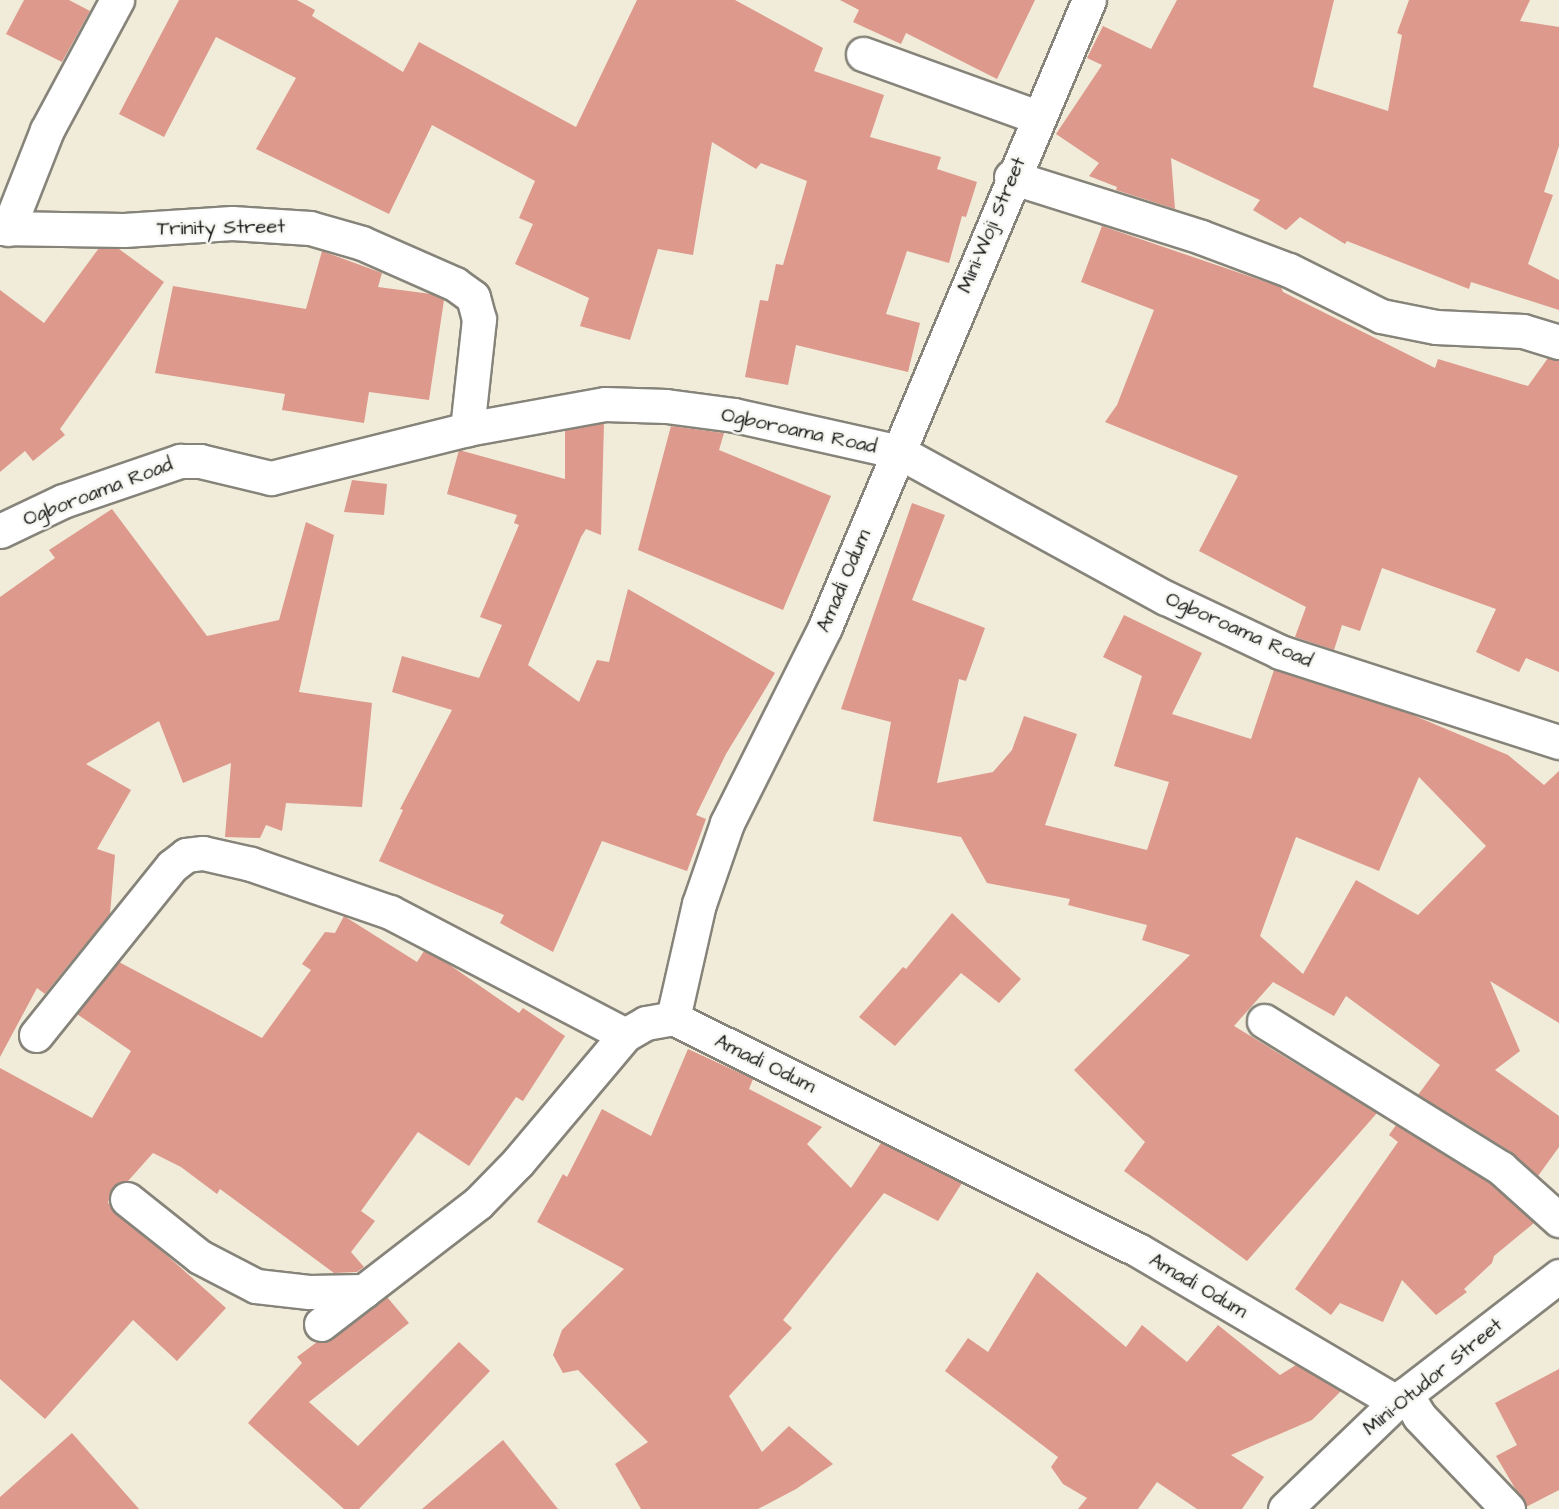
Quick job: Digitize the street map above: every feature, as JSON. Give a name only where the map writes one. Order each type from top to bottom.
[{"type":"street","points":[[4,228],[46,130],[117,0]]},
{"type":"street","name":"Mini-Woji Street","points":[[899,452],[1011,177],[1089,0]]},
{"type":"street","points":[[863,54],[1038,117]]},
{"type":"street","points":[[1011,177],[1201,237],[1289,270],[1381,316],[1436,327],[1523,331],[1559,342]]},
{"type":"street","name":"Trinity Street","points":[[4,228],[124,230],[232,223],[310,228],[362,243],[455,284],[473,297],[479,319],[467,429]]},
{"type":"street","name":"Ogboroama Road","points":[[0,531],[63,501],[180,461],[200,461],[271,478],[467,429],[605,404],[666,406],[734,415],[899,452],[1166,598],[1280,652],[1559,742]]},
{"type":"street","name":"Amadi Odum","points":[[899,452],[825,627],[727,823],[699,904],[673,1018],[1138,1250],[1401,1398]]},
{"type":"street","points":[[36,1035],[172,866],[186,855],[203,853],[251,864],[390,912],[625,1035]]},
{"type":"street","points":[[321,1324],[478,1203],[518,1162],[625,1035],[646,1023],[673,1018]]},
{"type":"street","points":[[1264,1021],[1501,1168],[1559,1220]]},
{"type":"street","points":[[127,1198],[200,1257],[256,1286],[309,1292],[364,1292]]},
{"type":"street","name":"Mini-Otudor Street","points":[[1285,1509],[1401,1398],[1559,1276]]},
{"type":"street","points":[[1401,1398],[1508,1509]]},
{"type":"building","points":[[24,0],[69,0],[90,11],[62,62],[6,34]]},
{"type":"building","points":[[179,0],[297,0],[315,10],[312,16],[403,72],[419,42],[576,127],[637,0],[735,0],[823,48],[814,71],[884,95],[870,137],[941,157],[937,169],[977,182],[966,217],[962,216],[949,263],[907,251],[886,314],[920,323],[908,372],[796,345],[788,385],[745,377],[760,300],[768,301],[776,264],[783,265],[807,181],[761,163],[756,169],[712,142],[693,255],[658,249],[630,340],[580,326],[589,298],[515,264],[533,224],[519,218],[535,181],[432,125],[389,214],[256,149],[296,78],[216,37],[164,137],[119,114]]},
{"type":"building","points":[[840,0],[1035,0],[997,79],[906,33],[901,44],[853,22],[859,10]]},
{"type":"building","points":[[1177,0],[1334,0],[1313,87],[1388,111],[1402,35],[1397,33],[1409,0],[1530,0],[1520,21],[1559,27],[1559,146],[1544,192],[1553,195],[1528,264],[1559,280],[1559,310],[1471,282],[1469,289],[1347,241],[1345,244],[1300,217],[1286,230],[1253,210],[1260,200],[1171,158],[1175,209],[1116,190],[1117,187],[1089,176],[1099,163],[1056,134],[1102,65],[1087,58],[1103,26],[1151,49]]},
{"type":"building","points":[[1102,226],[1281,287],[1283,292],[1435,368],[1438,359],[1528,386],[1548,358],[1559,360],[1559,672],[1526,658],[1519,672],[1476,652],[1496,609],[1382,568],[1360,631],[1342,625],[1334,650],[1295,637],[1306,607],[1199,551],[1238,476],[1105,422],[1117,405],[1154,310],[1081,282]]},
{"type":"building","points":[[99,248],[119,249],[164,282],[60,429],[65,435],[33,461],[25,451],[0,472],[0,290],[44,323]]},
{"type":"building","points":[[322,251],[382,273],[378,287],[431,294],[444,300],[429,400],[369,392],[364,423],[282,410],[285,394],[155,373],[173,286],[306,309]]},
{"type":"building","points":[[604,423],[601,535],[586,529],[581,537],[528,665],[579,702],[597,660],[609,662],[628,589],[775,673],[726,754],[696,815],[706,819],[687,871],[602,841],[553,952],[500,923],[504,915],[379,861],[403,810],[400,809],[452,710],[392,692],[402,656],[479,678],[502,625],[480,617],[519,525],[514,523],[517,515],[447,494],[459,450],[565,479],[565,430]]},
{"type":"building","points":[[671,426],[724,433],[719,450],[831,496],[783,610],[638,550]]},
{"type":"building","points":[[352,480],[387,484],[384,515],[344,512]]},
{"type":"building","points":[[912,503],[945,515],[912,600],[985,628],[966,681],[959,679],[937,783],[993,772],[1012,750],[1024,716],[1077,734],[1045,825],[1147,850],[1169,782],[1114,766],[1142,676],[1103,657],[1124,615],[1202,653],[1172,714],[1251,739],[1274,670],[1408,713],[1508,755],[1544,785],[1559,771],[1559,1023],[1490,981],[1520,1051],[1495,1070],[1559,1116],[1559,1147],[1538,1176],[1511,1152],[1418,1095],[1440,1065],[1346,996],[1334,1016],[1273,982],[1234,1026],[1377,1113],[1247,1261],[1124,1171],[1145,1142],[1074,1070],[1190,955],[1142,940],[1147,925],[1068,905],[1070,899],[987,883],[961,837],[873,821],[891,722],[841,709]],"holes":[[[1419,777],[1486,846],[1418,915],[1356,880],[1303,974],[1260,936],[1296,837],[1379,871]]]},
{"type":"building","points":[[112,509],[207,636],[279,620],[306,522],[334,535],[299,692],[372,703],[362,807],[286,803],[282,831],[266,825],[260,838],[225,837],[231,763],[183,783],[159,721],[86,764],[131,790],[97,849],[115,855],[110,914],[45,994],[37,988],[0,1057],[0,597],[55,558],[49,550]]},
{"type":"building","points":[[952,913],[1021,979],[999,1003],[961,973],[895,1046],[859,1017],[903,967],[906,969]]},
{"type":"building","points":[[344,916],[417,962],[424,951],[444,961],[519,1013],[523,1008],[565,1036],[523,1101],[516,1097],[469,1166],[418,1132],[361,1211],[375,1221],[351,1252],[364,1267],[357,1272],[334,1273],[220,1189],[217,1194],[181,1167],[153,1153],[128,1181],[113,1187],[108,1203],[226,1308],[177,1361],[133,1320],[45,1419],[0,1379],[0,1068],[92,1118],[131,1051],[77,1014],[119,962],[262,1038],[311,970],[302,964],[325,932],[335,933]]},
{"type":"building","points":[[688,1049],[753,1079],[749,1089],[822,1127],[807,1144],[851,1188],[881,1143],[962,1183],[938,1221],[884,1193],[783,1320],[792,1328],[729,1396],[762,1452],[789,1426],[833,1464],[796,1489],[758,1509],[641,1509],[615,1464],[648,1442],[578,1370],[563,1373],[553,1355],[562,1330],[624,1269],[537,1222],[563,1174],[567,1177],[602,1109],[651,1136]]},
{"type":"building","points":[[1396,1125],[1490,1183],[1534,1223],[1494,1256],[1492,1263],[1464,1289],[1467,1292],[1436,1315],[1402,1280],[1383,1322],[1340,1303],[1331,1315],[1295,1289],[1398,1142],[1389,1135]]},
{"type":"building","points":[[1037,1272],[1126,1347],[1142,1325],[1187,1362],[1218,1325],[1280,1375],[1296,1365],[1341,1391],[1312,1420],[1231,1455],[1264,1477],[1242,1509],[1197,1509],[1157,1482],[1138,1509],[1078,1509],[1087,1498],[1063,1484],[1051,1467],[1058,1457],[945,1371],[968,1338],[988,1352]]},
{"type":"building","points":[[387,1297],[409,1323],[309,1402],[358,1446],[459,1342],[490,1371],[359,1509],[344,1509],[248,1423],[302,1363],[297,1357],[317,1342],[332,1339]]},
{"type":"building","points":[[1559,1369],[1559,1490],[1526,1507],[1496,1456],[1517,1445],[1495,1403]]},
{"type":"building","points":[[72,1433],[139,1509],[0,1509],[0,1497]]},
{"type":"building","points":[[503,1440],[558,1509],[422,1509]]}]
